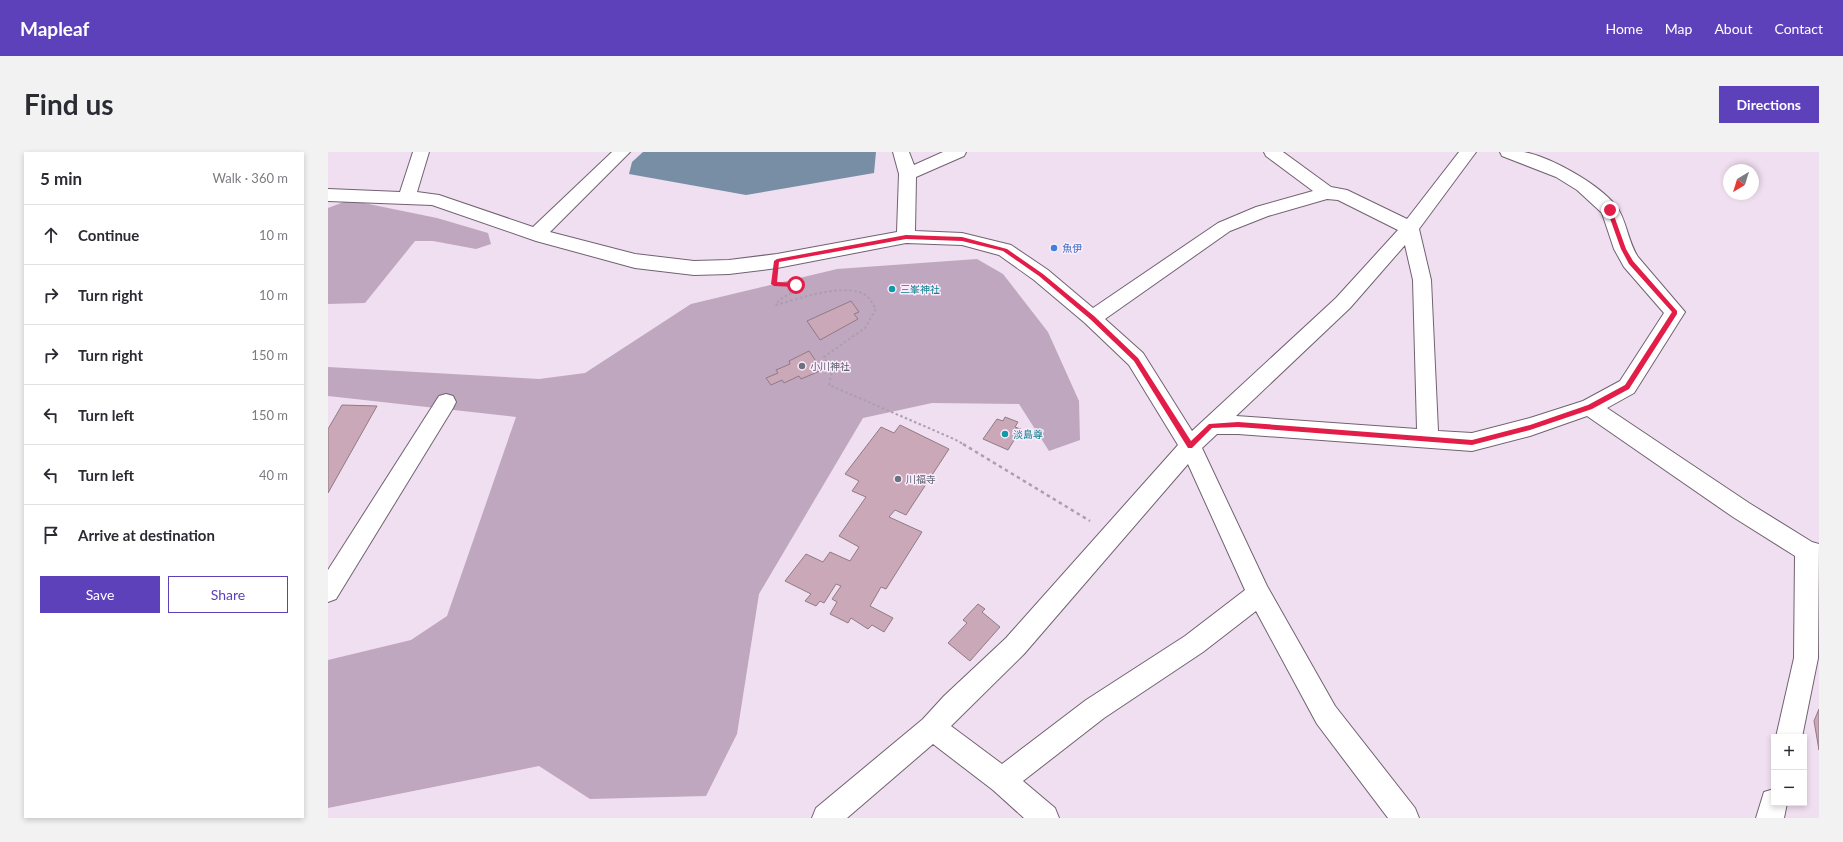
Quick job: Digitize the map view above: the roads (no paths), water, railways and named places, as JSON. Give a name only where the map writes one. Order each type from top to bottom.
[{"type":"street","points":[[407,197],[420,152]]},
{"type":"street","points":[[536,235],[622,152]]},
{"type":"street","points":[[901,152],[908,174],[906,237]]},
{"type":"street","points":[[908,174],[958,152]]},
{"type":"street","points":[[1272,152],[1327,193]]},
{"type":"street","points":[[826,818],[932,728],[953,705],[1015,646],[1190,446],[1343,303],[1410,228],[1468,152]]},
{"type":"street","points":[[1211,425],[1238,425],[1472,442],[1530,427],[1590,407],[1627,387],[1675,312],[1631,262],[1624,249],[1610,210],[1583,186],[1562,173],[1508,152]]},
{"type":"street","points":[[1092,318],[1224,227],[1262,211],[1327,193],[1341,194],[1410,228]]},
{"type":"street","points":[[328,195],[433,199],[536,235],[635,261],[694,268],[777,261],[906,237],[962,239],[1005,250],[1041,275],[1092,318],[1136,360],[1190,446],[1259,594],[1326,715],[1405,818]]},
{"type":"street","points":[[1410,228],[1422,280],[1428,439]]},
{"type":"street","points":[[328,591],[446,402]]},
{"type":"street","points":[[1590,407],[1741,510],[1813,552],[1806,658],[1790,734]]},
{"type":"street","points":[[1002,781],[1095,709],[1194,644],[1259,594]]},
{"type":"street","points":[[932,728],[1002,781],[1045,818]]},
{"type":"street","points":[[1770,818],[1773,806]]},
{"type":"water","points":[[643,152],[876,152],[874,173],[746,195],[629,174],[632,162]]},
{"type":"place","name":"魚伊","points":[[1054,248]]},
{"type":"place","name":"三峯神社","points":[[892,289]]},
{"type":"place","name":"小川神社","points":[[802,366]]},
{"type":"place","name":"淡島尊","points":[[1005,434]]},
{"type":"place","name":"川福寺","points":[[898,479]]}]
